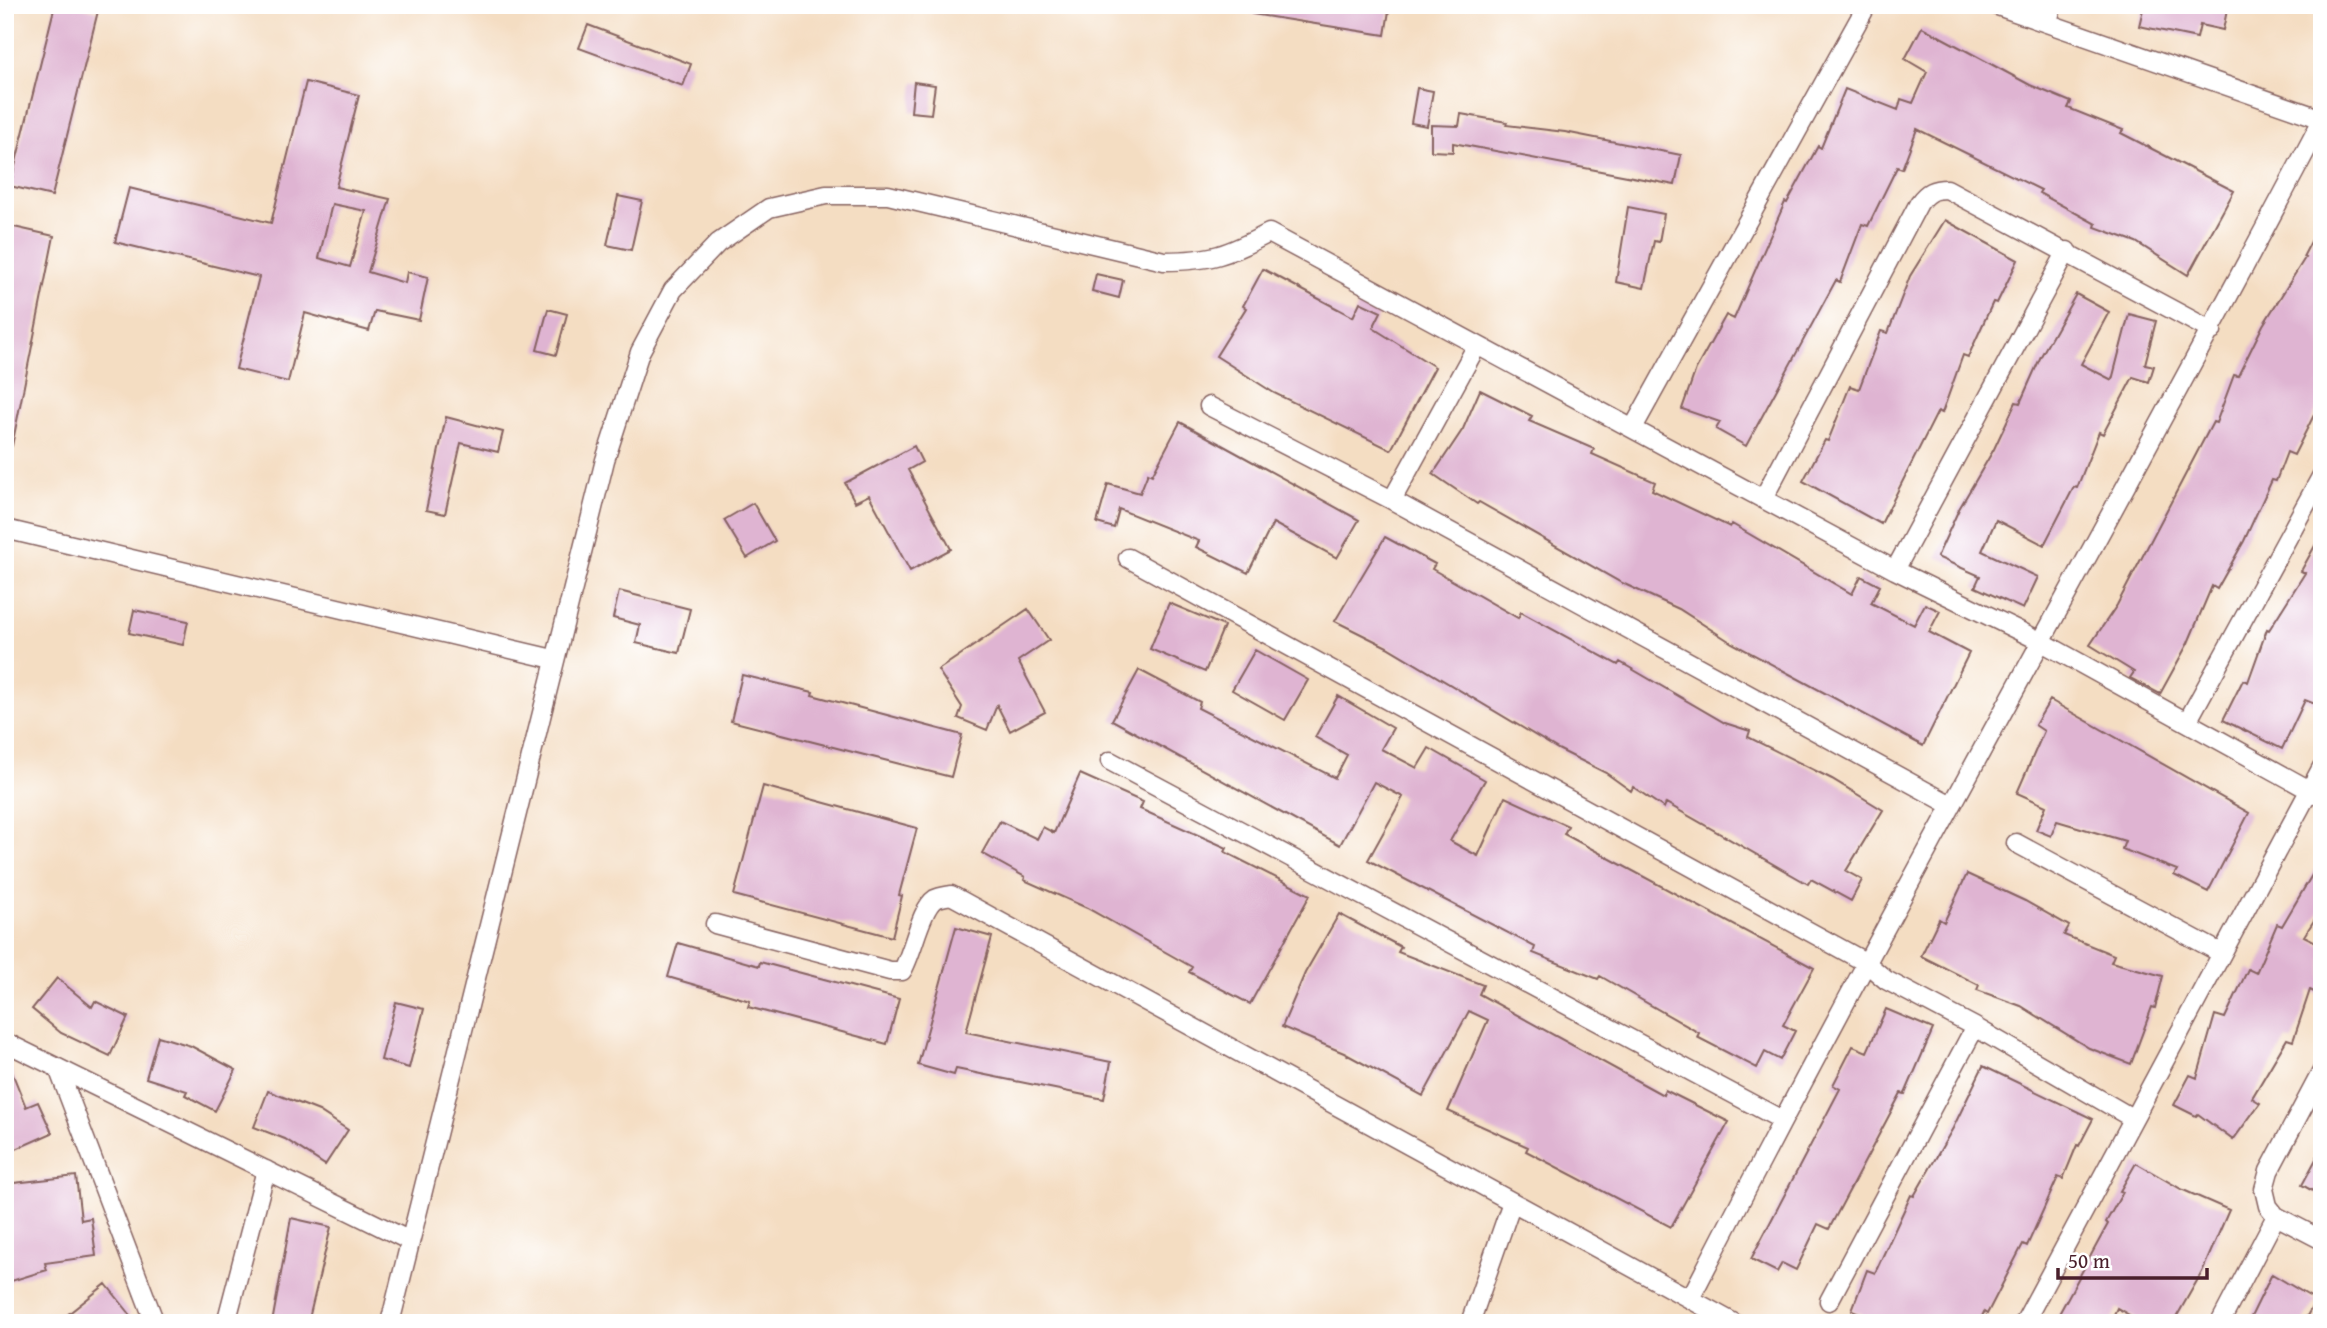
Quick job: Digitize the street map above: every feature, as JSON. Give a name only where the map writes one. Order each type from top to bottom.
[{"type":"street","points":[[1633,428],[1867,5]]},
{"type":"street","points":[[2048,23],[2052,5]]},
{"type":"street","points":[[1690,1299],[1865,962],[2212,331],[2322,120],[2000,6]]},
{"type":"street","points":[[1763,499],[1926,194],[1935,189],[1947,189],[2212,331]]},
{"type":"street","points":[[390,1323],[553,659],[605,460],[640,352],[673,290],[718,243],[769,208],[825,195],[888,195],[1164,261],[1204,261],[1238,249],[1269,233],[1476,347],[1633,428],[1895,570],[2040,640],[2315,793]]},
{"type":"street","points":[[1895,570],[2067,251]]},
{"type":"street","points":[[1392,500],[1476,347]]},
{"type":"street","points":[[1209,406],[1392,500],[1951,805]]},
{"type":"street","points":[[2187,722],[2322,475]]},
{"type":"street","points":[[5,529],[553,659]]},
{"type":"street","points":[[1128,558],[1865,962],[1886,980],[1975,1027],[2132,1118]]},
{"type":"street","points":[[1110,761],[1782,1120]]},
{"type":"street","points":[[2024,1323],[2221,953],[2315,793],[2322,767]]},
{"type":"street","points":[[2016,843],[2221,953]]},
{"type":"street","points":[[715,924],[890,971],[902,971],[911,957],[927,908],[936,898],[951,895],[1734,1323]]},
{"type":"street","points":[[1829,1301],[1975,1027]]},
{"type":"street","points":[[5,1042],[410,1241]]},
{"type":"street","points":[[58,1068],[155,1323]]},
{"type":"street","points":[[2322,1071],[2269,1171],[2264,1189],[2268,1206],[2276,1216],[2322,1240]]},
{"type":"street","points":[[226,1323],[266,1170]]},
{"type":"street","points":[[1470,1323],[1512,1202]]},
{"type":"street","points":[[2220,1323],[2276,1216]]},
{"type":"building","points":[[55,5],[75,5],[98,11],[52,196],[10,186]]},
{"type":"building","points":[[1252,5],[1390,5],[1385,35],[1252,14]]},
{"type":"building","points":[[2144,5],[2228,5],[2223,30],[2200,25],[2197,38],[2139,26]]},
{"type":"building","points":[[588,25],[691,64],[683,86],[579,48]]},
{"type":"building","points":[[1922,27],[2030,85],[2071,102],[2068,108],[2123,130],[2121,133],[2234,191],[2188,275],[2136,242],[2095,227],[2096,224],[2039,193],[2041,190],[1917,129],[1902,169],[1897,167],[1868,226],[1862,224],[1840,282],[1836,280],[1746,446],[1716,429],[1720,422],[1682,409],[1696,369],[1726,315],[1734,319],[1785,202],[1787,203],[1818,146],[1821,148],[1845,89],[1898,110],[1901,99],[1913,103],[1927,72],[1905,59]]},
{"type":"building","points":[[306,82],[359,95],[336,187],[390,199],[368,272],[405,283],[407,272],[428,277],[419,320],[375,311],[369,331],[305,313],[288,382],[236,369],[259,277],[115,242],[129,188],[271,223]],"holes":[[[332,204],[366,211],[350,267],[319,258]]]},
{"type":"building","points":[[914,82],[935,85],[931,114],[911,112]]},
{"type":"building","points":[[1417,88],[1433,91],[1427,126],[1411,123]]},
{"type":"building","points":[[1461,114],[1507,122],[1506,125],[1565,132],[1681,155],[1675,185],[1453,143],[1453,152],[1431,151],[1431,125],[1459,126]]},
{"type":"building","points":[[618,196],[642,201],[631,250],[607,245]]},
{"type":"building","points":[[1628,207],[1664,214],[1659,242],[1654,241],[1644,288],[1616,282]]},
{"type":"building","points":[[1945,220],[2018,260],[1997,303],[1993,302],[1968,357],[1963,355],[1942,413],[1938,411],[1881,524],[1803,481],[1825,440],[1828,441],[1850,386],[1859,389],[1881,331],[1888,333],[1910,276]]},
{"type":"building","points":[[2322,220],[2322,399],[2294,455],[2287,452],[2276,481],[2272,480],[2244,541],[2217,589],[2212,586],[2188,643],[2160,694],[2130,678],[2134,672],[2090,645],[2117,605],[2213,422],[2216,423],[2234,375],[2238,376],[2263,325],[2305,258],[2303,257]]},
{"type":"building","points":[[5,225],[54,236],[12,446],[5,445]]},
{"type":"building","points":[[1263,269],[1353,317],[1360,302],[1381,312],[1373,328],[1435,367],[1391,450],[1274,393],[1216,356],[1246,308],[1243,306]]},
{"type":"building","points":[[1096,274],[1123,280],[1119,298],[1092,291]]},
{"type":"building","points":[[2076,294],[2109,312],[2081,364],[2112,380],[2129,314],[2156,321],[2145,364],[2154,366],[2149,382],[2133,377],[2103,434],[2099,432],[2077,488],[2074,487],[2044,545],[1996,520],[1982,551],[2038,577],[2023,609],[1975,587],[1980,576],[1937,557],[1959,509],[1994,449],[2016,402],[2020,403],[2041,356]]},
{"type":"building","points":[[548,309],[567,314],[556,355],[537,350]]},
{"type":"building","points":[[1480,390],[1532,416],[1529,421],[1594,449],[1592,454],[1655,482],[1652,490],[1730,527],[1732,524],[1852,594],[1861,576],[1880,586],[1871,603],[1914,625],[1925,604],[1940,611],[1929,632],[1969,653],[1923,746],[1732,643],[1679,609],[1620,582],[1479,502],[1477,504],[1433,474],[1463,429]]},
{"type":"building","points":[[446,417],[503,432],[498,452],[461,443],[445,514],[426,510]]},
{"type":"building","points":[[1180,422],[1359,520],[1337,558],[1273,523],[1248,573],[1196,547],[1199,541],[1119,509],[1114,528],[1097,523],[1108,484],[1140,493],[1148,473],[1152,475]]},
{"type":"building","points":[[914,446],[922,462],[908,470],[951,549],[910,571],[869,495],[855,502],[845,483]]},
{"type":"building","points":[[753,503],[775,541],[747,558],[724,520]]},
{"type":"building","points":[[2322,533],[2322,690],[2315,704],[2305,700],[2282,749],[2223,720],[2243,680],[2248,682],[2267,629],[2269,630],[2305,573],[2301,571]]},
{"type":"building","points":[[1385,537],[1435,564],[1432,569],[1518,618],[1521,612],[1618,665],[1620,662],[1725,723],[1750,731],[1748,737],[1832,779],[1883,810],[1846,871],[1862,880],[1851,901],[1811,879],[1808,884],[1666,803],[1664,808],[1633,787],[1631,791],[1606,773],[1558,749],[1387,647],[1335,621]]},
{"type":"building","points":[[619,591],[690,609],[679,653],[636,643],[640,625],[613,618]]},
{"type":"building","points":[[1169,603],[1224,626],[1205,672],[1150,649]]},
{"type":"building","points":[[1028,609],[1049,640],[1018,661],[1045,712],[1010,731],[997,705],[987,730],[958,718],[962,707],[938,670]]},
{"type":"building","points":[[134,610],[188,621],[183,645],[129,633]]},
{"type":"building","points":[[1255,650],[1308,680],[1285,720],[1232,690]]},
{"type":"building","points":[[1139,670],[1200,702],[1198,708],[1335,778],[1347,755],[1315,737],[1338,696],[1393,728],[1381,749],[1417,768],[1429,748],[1485,780],[1450,841],[1478,856],[1505,797],[1568,826],[1564,834],[1814,968],[1783,1025],[1795,1031],[1780,1060],[1765,1052],[1757,1068],[1697,1037],[1699,1033],[1600,976],[1598,979],[1533,953],[1535,947],[1368,860],[1403,797],[1374,782],[1340,845],[1112,720]]},
{"type":"building","points":[[742,675],[813,692],[812,695],[962,735],[951,777],[731,721]]},
{"type":"building","points":[[2050,700],[2249,813],[2208,892],[2174,875],[2177,870],[2122,849],[2125,841],[2057,821],[2051,836],[2036,830],[2046,806],[2017,793],[2044,731],[2035,725]]},
{"type":"building","points":[[1080,774],[1143,802],[1140,809],[1227,848],[1225,852],[1310,895],[1250,1004],[1189,972],[1192,967],[1087,908],[1024,880],[1025,877],[982,853],[1000,821],[1037,839],[1043,827],[1054,833]]},
{"type":"building","points":[[763,786],[917,828],[899,895],[902,896],[892,937],[734,895]]},
{"type":"building","points":[[2322,858],[2322,908],[2304,936],[2322,945],[2322,996],[2310,990],[2293,1041],[2287,1039],[2252,1098],[2260,1103],[2233,1140],[2198,1114],[2196,1116],[2174,1105],[2190,1075],[2197,1078],[2215,1015],[2225,1018],[2248,969],[2256,973],[2277,924],[2282,926]]},
{"type":"building","points":[[1967,874],[2025,901],[2069,926],[2064,935],[2114,955],[2111,962],[2163,976],[2155,1008],[2152,1007],[2131,1064],[2089,1048],[2021,1006],[1977,990],[1979,985],[1921,956],[1939,919],[1944,922]]},
{"type":"building","points":[[1339,914],[1401,947],[1398,952],[1483,985],[1479,994],[1663,1095],[1665,1090],[1729,1122],[1671,1227],[1526,1151],[1528,1147],[1448,1111],[1488,1020],[1469,1011],[1423,1096],[1344,1053],[1282,1027],[1305,973]]},
{"type":"building","points":[[956,927],[992,937],[966,1032],[1111,1062],[1104,1099],[956,1069],[954,1075],[918,1065]]},
{"type":"building","points":[[678,943],[759,966],[760,962],[899,999],[887,1044],[748,1007],[750,1001],[668,977]]},
{"type":"building","points":[[57,978],[92,1007],[95,1001],[128,1017],[110,1056],[61,1033],[32,1009]]},
{"type":"building","points":[[396,1002],[424,1009],[409,1068],[381,1060]]},
{"type":"building","points":[[1886,1009],[1933,1029],[1905,1094],[1901,1093],[1829,1229],[1818,1224],[1796,1270],[1782,1263],[1777,1272],[1751,1259],[1840,1089],[1833,1085],[1853,1046],[1867,1052]]},
{"type":"building","points":[[158,1036],[191,1046],[236,1070],[215,1111],[185,1095],[187,1091],[146,1078]]},
{"type":"building","points":[[5,1055],[26,1107],[38,1102],[52,1133],[5,1154]]},
{"type":"building","points":[[1983,1066],[2093,1119],[2079,1146],[2077,1145],[2063,1179],[2058,1177],[2027,1246],[2023,1244],[1987,1314],[1984,1312],[1979,1323],[1859,1323],[1862,1314],[1852,1310],[1867,1270],[1875,1273],[1911,1195],[1914,1196],[1953,1128]]},
{"type":"building","points":[[268,1091],[319,1111],[348,1130],[325,1165],[285,1139],[254,1127]]},
{"type":"building","points":[[2322,1148],[2322,1196],[2302,1185]]},
{"type":"building","points":[[2136,1163],[2181,1189],[2229,1210],[2202,1272],[2173,1323],[2143,1323],[2117,1308],[2110,1323],[2054,1323],[2108,1224],[2106,1222],[2123,1192],[2120,1191]]},
{"type":"building","points":[[76,1176],[81,1220],[91,1218],[96,1256],[45,1263],[47,1270],[5,1283],[5,1184]]},
{"type":"building","points":[[291,1218],[331,1227],[308,1323],[272,1323]]},
{"type":"building","points":[[2272,1274],[2316,1300],[2303,1323],[2248,1323]]},
{"type":"building","points":[[106,1284],[130,1314],[119,1323],[57,1323]]}]
